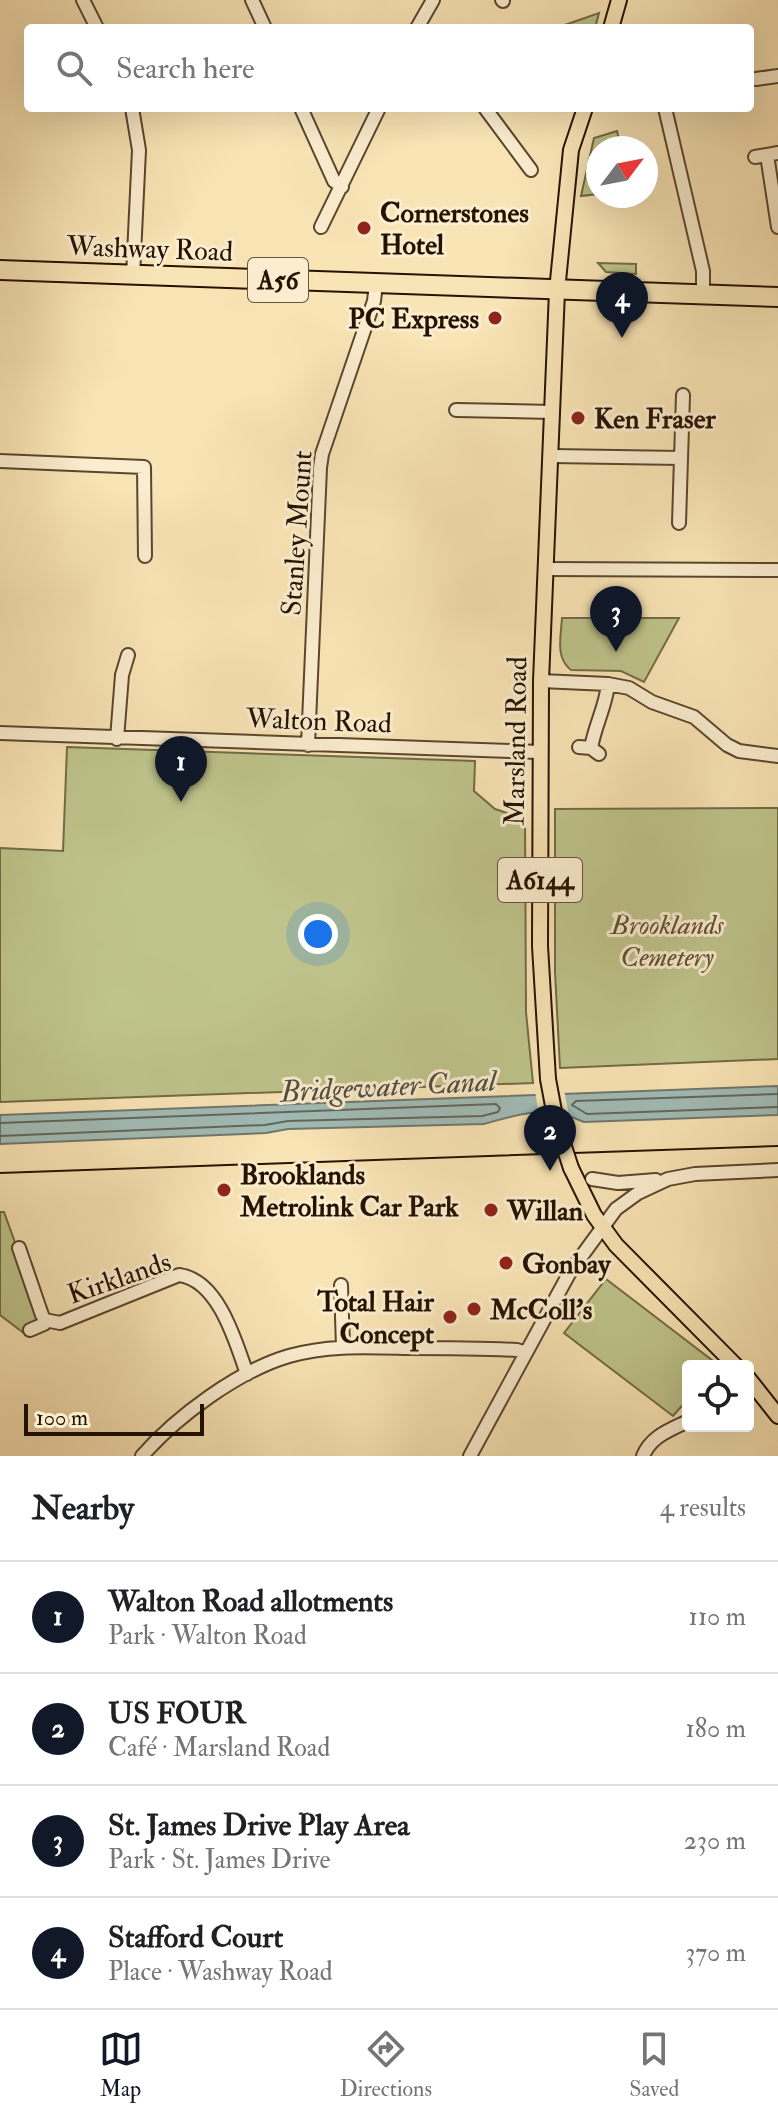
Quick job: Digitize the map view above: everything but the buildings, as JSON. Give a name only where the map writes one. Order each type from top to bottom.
[{"type":"highway","name":"Washway Road","points":[[0,270],[778,297]]},
{"type":"main road","points":[[612,24],[619,0]]},
{"type":"main road","name":"A6144","points":[[557,291],[571,150],[584,112]]},
{"type":"main road","name":"Marsland Road","points":[[557,291],[540,752],[540,946],[548,1079],[556,1122],[571,1168],[601,1226],[632,1263],[730,1360]]},
{"type":"main road","points":[[571,1168],[592,1179]]},
{"type":"main road","points":[[754,1389],[778,1416]]},
{"type":"street","points":[[83,0],[95,24]]},
{"type":"street","points":[[252,0],[263,24]]},
{"type":"street","points":[[419,24],[433,0]]},
{"type":"street","points":[[756,79],[778,76]]},
{"type":"street","points":[[133,112],[139,150],[133,276]]},
{"type":"street","points":[[303,112],[334,181],[342,187]]},
{"type":"street","points":[[321,227],[377,112]]},
{"type":"street","points":[[488,112],[531,170]]},
{"type":"street","points":[[666,112],[703,271],[703,295]]},
{"type":"street","points":[[767,155],[778,227]]},
{"type":"street","name":"Stanley Mount","points":[[308,745],[322,454],[374,301],[376,284]]},
{"type":"street","points":[[679,523],[683,395]]},
{"type":"street","points":[[456,410],[553,412]]},
{"type":"street","points":[[552,456],[681,458]]},
{"type":"street","points":[[0,461],[144,467],[145,556]]},
{"type":"street","points":[[546,569],[778,570]]},
{"type":"street","points":[[117,739],[120,688],[128,655]]},
{"type":"street","points":[[541,681],[629,688],[652,702],[694,717],[727,745],[739,751],[778,756]]},
{"type":"street","points":[[590,750],[607,698],[608,684]]},
{"type":"street","name":"Walton Road","points":[[0,733],[540,752]]},
{"type":"street","points":[[592,1179],[618,1183],[695,1174],[778,1170]]},
{"type":"street","points":[[470,1456],[570,1272],[601,1226],[626,1201],[668,1179]]},
{"type":"street","name":"Kirklands","points":[[19,1248],[45,1320]]},
{"type":"street","name":"Kirklands","points":[[45,1320],[60,1323],[184,1275],[205,1289],[223,1313],[247,1374]]},
{"type":"street","points":[[341,1285],[343,1347]]},
{"type":"street","name":"Kirklands","points":[[30,1330],[44,1324],[45,1320]]},
{"type":"street","points":[[142,1456],[186,1415],[247,1374],[287,1356],[343,1347],[448,1347],[526,1353]]},
{"type":"street","points":[[643,1456],[656,1437],[682,1424]]},
{"type":"green space","points":[[599,13],[596,24],[567,24]]},
{"type":"green space","points":[[617,131],[618,136],[601,136]]},
{"type":"green space","points":[[586,174],[586,195],[581,196]]},
{"type":"green space","points":[[598,263],[636,264],[636,274],[606,272]]},
{"type":"green space","points":[[562,618],[679,618],[644,682],[621,671],[571,670],[561,653]]},
{"type":"green space","points":[[67,747],[475,761],[474,791],[495,809],[525,819],[526,1012],[533,1083],[0,1102],[0,848],[63,851]]},
{"type":"green space","name":"Brooklands Cemetery","points":[[778,808],[778,1059],[560,1068],[555,972],[555,809]]},
{"type":"green space","points":[[0,1212],[4,1212],[43,1320],[25,1334],[0,1315]]},
{"type":"green space","points":[[606,1279],[712,1360],[682,1360],[682,1406],[673,1416],[564,1333]]},
{"type":"water","points":[[778,1086],[778,1115],[584,1122],[558,1114],[534,1112],[484,1124],[288,1129],[266,1133],[0,1144],[0,1115]]},
{"type":"pier","points":[[564,1090],[570,1120],[539,1116],[535,1091]]},
{"type":"tram line","points":[[0,1173],[778,1146]]},
{"type":"place","name":"Cornerstones Hotel","points":[[364,228]]},
{"type":"place","name":"PC Express","points":[[495,318]]},
{"type":"place","name":"Stafford Court","points":[[622,338]]},
{"type":"place","name":"Ken Fraser","points":[[578,418]]},
{"type":"place","name":"St. James Drive Play Area","points":[[616,652]]},
{"type":"place","name":"Walton Road allotments","points":[[181,802]]},
{"type":"place","name":"US FOUR","points":[[550,1171]]},
{"type":"place","name":"Brooklands Metrolink Car Park","points":[[224,1190]]},
{"type":"place","name":"Willan","points":[[491,1210]]},
{"type":"place","name":"Gonbay","points":[[506,1263]]},
{"type":"place","name":"McColl's","points":[[474,1309]]},
{"type":"place","name":"Total Hair Concept","points":[[450,1317]]},
{"type":"water label","name":"Bridgewater Canal","points":[[388,1086]]}]
